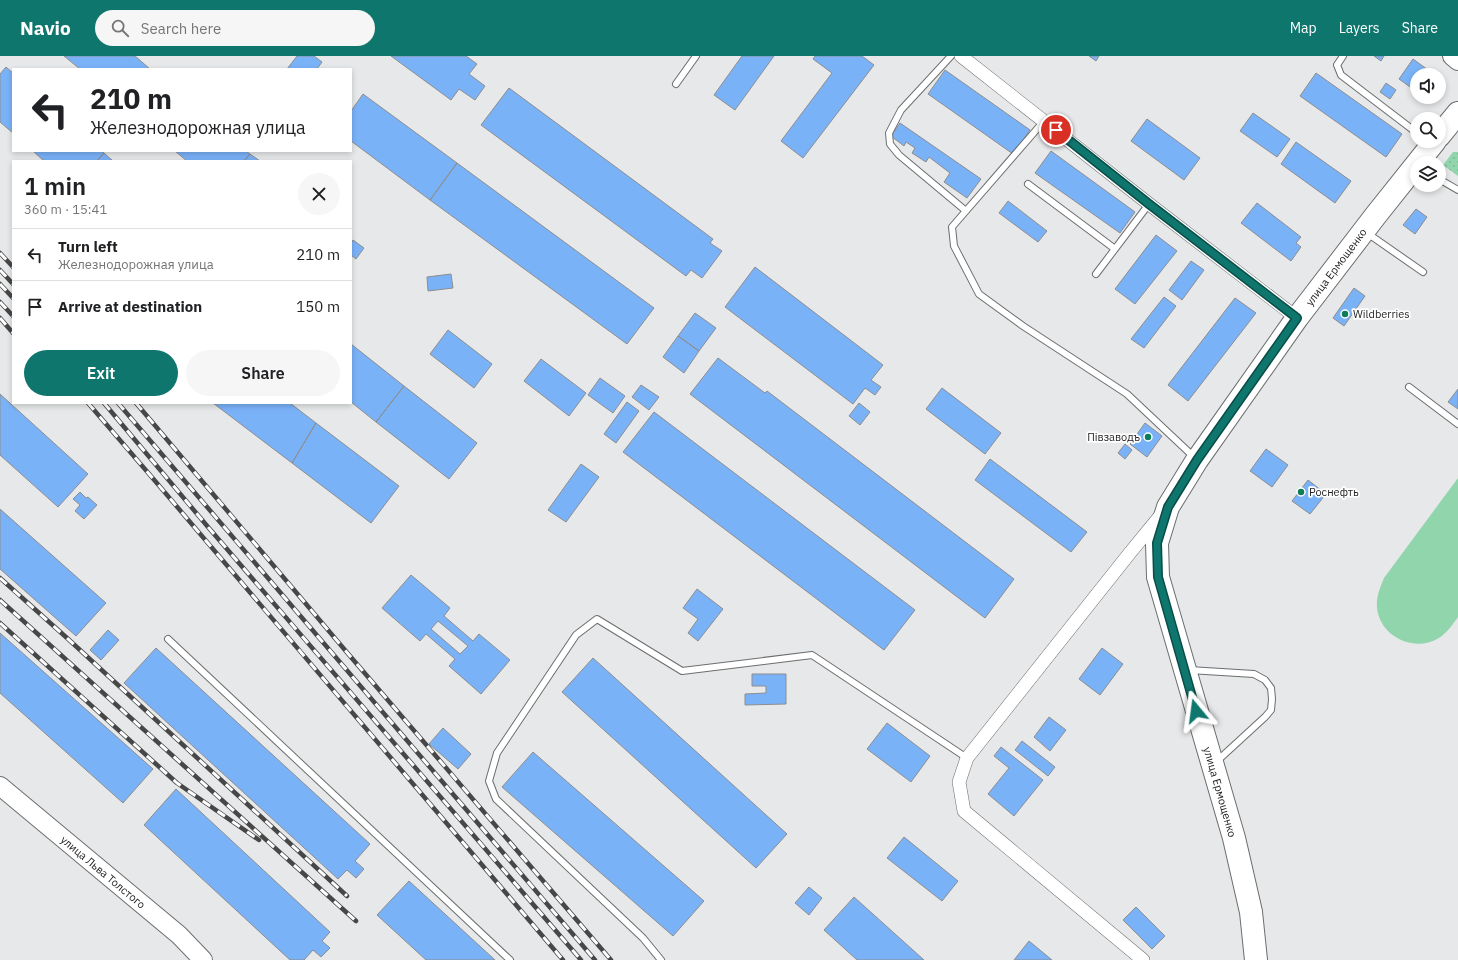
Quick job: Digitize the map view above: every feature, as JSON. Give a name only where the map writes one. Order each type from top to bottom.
[{"type":"highway","name":"улица Ермощенко","points":[[1446,124],[1458,113]]},
{"type":"highway","name":"улица Ермощенко","points":[[1256,960],[1251,912],[1234,838],[1158,577],[1157,543],[1168,507],[1197,460],[1297,318],[1410,174]]},
{"type":"highway","points":[[1251,912],[1268,960]]},
{"type":"street","points":[[961,56],[1297,318]]},
{"type":"street","points":[[1452,56],[1458,61]]},
{"type":"street","points":[[1143,960],[964,811],[959,782],[967,758],[1168,507]]},
{"type":"street","name":"улица Льва Толстого","points":[[0,786],[179,935],[203,960]]},
{"type":"lane","points":[[676,84],[696,56]]},
{"type":"lane","points":[[950,56],[900,110],[889,133],[889,138],[890,144],[899,155],[966,211]]},
{"type":"lane","points":[[1343,56],[1337,65],[1341,75],[1410,125]]},
{"type":"lane","points":[[1044,121],[952,227],[954,246],[979,294],[1023,326],[1127,394],[1197,460]]},
{"type":"lane","points":[[1446,183],[1458,190]]},
{"type":"lane","points":[[1028,184],[1115,249]]},
{"type":"lane","points":[[1096,274],[1149,204]]},
{"type":"lane","points":[[1364,231],[1423,272]]},
{"type":"lane","points":[[1409,388],[1458,424]]},
{"type":"lane","points":[[661,960],[643,938],[496,799],[489,781],[497,753],[576,635],[597,619],[682,671],[812,655],[967,758]]},
{"type":"lane","points":[[168,639],[510,960]]},
{"type":"lane","points":[[1185,670],[1254,674],[1265,680],[1271,688],[1271,710],[1266,717],[1212,766]]},
{"type":"green space","points":[[1453,152],[1458,152],[1458,176],[1446,167],[1446,161]]},
{"type":"green space","points":[[1458,478],[1458,617],[1442,636],[1430,642],[1420,644],[1400,640],[1385,627],[1377,608],[1377,600],[1384,578]]},
{"type":"building","points":[[64,56],[135,56],[149,68],[79,68]]},
{"type":"building","points":[[297,56],[314,56],[322,62],[318,68],[288,68]]},
{"type":"building","points":[[391,56],[466,56],[477,64],[469,74],[485,86],[475,100],[459,89],[451,100]]},
{"type":"building","points":[[742,56],[774,56],[735,110],[714,95]]},
{"type":"building","points":[[815,56],[862,56],[874,65],[803,158],[781,141],[832,73],[813,59]]},
{"type":"building","points":[[1089,56],[1099,56],[1096,61]]},
{"type":"building","points":[[1374,56],[1384,56],[1381,61]]},
{"type":"building","points":[[1413,59],[1425,68],[1410,68],[1410,87],[1399,79]]},
{"type":"building","points":[[6,67],[12,72],[12,132],[0,122],[0,74]]},
{"type":"building","points":[[945,70],[1030,130],[1013,154],[928,94]]},
{"type":"building","points":[[1316,73],[1402,134],[1386,157],[1300,96]]},
{"type":"building","points":[[1386,83],[1396,90],[1390,99],[1380,92]]},
{"type":"building","points":[[509,88],[713,239],[710,243],[722,251],[702,278],[691,270],[686,276],[481,125]]},
{"type":"building","points":[[363,94],[457,163],[430,200],[352,142],[352,110]]},
{"type":"building","points":[[1253,113],[1290,139],[1277,157],[1240,131]]},
{"type":"building","points":[[1147,119],[1200,158],[1184,180],[1131,141]]},
{"type":"building","points":[[900,123],[981,179],[967,198],[944,182],[950,173],[929,157],[926,162],[912,153],[915,148],[906,142],[904,146],[891,136]]},
{"type":"building","points":[[1296,142],[1351,181],[1335,203],[1281,164]]},
{"type":"building","points":[[1051,151],[1135,212],[1120,233],[1035,173]]},
{"type":"building","points":[[34,152],[104,153],[98,160],[43,160]]},
{"type":"building","points":[[176,152],[247,152],[250,154],[245,160],[186,160]]},
{"type":"building","points":[[104,153],[112,160],[98,160]]},
{"type":"building","points":[[250,154],[259,160],[245,160]]},
{"type":"building","points":[[457,163],[654,308],[627,344],[430,200]]},
{"type":"building","points":[[1008,201],[1047,231],[1038,242],[999,213]]},
{"type":"building","points":[[1257,203],[1301,237],[1296,243],[1301,247],[1291,261],[1241,223]]},
{"type":"building","points":[[1416,209],[1427,217],[1415,234],[1403,225]]},
{"type":"building","points":[[1156,235],[1177,251],[1135,304],[1115,289]]},
{"type":"building","points":[[353,240],[364,248],[356,259],[352,256]]},
{"type":"building","points":[[1191,261],[1204,270],[1182,300],[1169,290]]},
{"type":"building","points":[[755,267],[883,365],[871,380],[881,387],[875,395],[865,388],[853,404],[725,307]]},
{"type":"building","points":[[451,274],[453,288],[428,291],[427,277]]},
{"type":"building","points":[[1354,288],[1365,296],[1344,326],[1333,318]]},
{"type":"building","points":[[1164,297],[1176,306],[1144,348],[1131,339]]},
{"type":"building","points":[[1235,298],[1256,313],[1188,401],[1168,385]]},
{"type":"building","points":[[695,313],[716,328],[699,351],[678,336]]},
{"type":"building","points":[[448,330],[492,364],[474,388],[430,354]]},
{"type":"building","points":[[678,336],[699,351],[684,373],[663,357]]},
{"type":"building","points":[[352,345],[404,386],[376,422],[352,403]]},
{"type":"building","points":[[718,358],[765,393],[767,391],[1014,579],[985,618],[690,394]]},
{"type":"building","points":[[541,359],[586,393],[569,416],[524,381]]},
{"type":"building","points":[[600,378],[625,396],[613,413],[588,395]]},
{"type":"building","points":[[641,385],[659,397],[649,410],[632,397]]},
{"type":"building","points":[[404,386],[477,443],[449,479],[376,422]]},
{"type":"building","points":[[942,388],[1001,433],[985,454],[926,409]]},
{"type":"building","points":[[1458,389],[1458,409],[1448,402]]},
{"type":"building","points":[[0,394],[88,474],[58,507],[0,455]]},
{"type":"building","points":[[627,402],[639,411],[616,443],[604,434]]},
{"type":"building","points":[[859,403],[870,412],[860,425],[849,416]]},
{"type":"building","points":[[214,404],[291,404],[316,423],[292,463]]},
{"type":"building","points":[[654,412],[915,610],[884,650],[623,452]]},
{"type":"building","points":[[316,423],[399,486],[371,523],[292,463]]},
{"type":"building","points":[[1145,423],[1162,436],[1147,457],[1130,444]]},
{"type":"building","points":[[1125,444],[1132,450],[1125,459],[1118,453]]},
{"type":"building","points":[[1266,449],[1288,465],[1272,487],[1250,471]]},
{"type":"building","points":[[990,459],[1087,532],[1071,552],[975,480]]},
{"type":"building","points":[[581,464],[599,477],[566,522],[548,510]]},
{"type":"building","points":[[1308,480],[1326,494],[1310,514],[1292,501]]},
{"type":"building","points":[[80,492],[97,505],[84,519],[75,511],[80,505],[73,499]]},
{"type":"building","points":[[0,509],[106,603],[76,636],[0,569]]},
{"type":"building","points":[[411,575],[450,608],[444,616],[473,641],[479,634],[510,660],[481,694],[449,666],[455,659],[426,634],[420,641],[382,608]],"holes":[[[438,621],[468,646],[460,654],[431,629]]]},
{"type":"building","points":[[697,589],[723,609],[698,641],[688,633],[698,619],[683,608]]},
{"type":"building","points":[[108,630],[119,640],[101,660],[90,650]]},
{"type":"building","points":[[0,633],[153,769],[123,803],[0,693]]},
{"type":"building","points":[[156,648],[370,844],[355,861],[364,869],[356,878],[347,870],[338,879],[124,683]]},
{"type":"building","points":[[1102,648],[1123,664],[1100,695],[1079,679]]},
{"type":"building","points":[[593,658],[787,834],[756,868],[562,692]]},
{"type":"building","points":[[752,674],[786,674],[786,704],[745,705],[745,694],[766,693],[766,686],[752,686]]},
{"type":"building","points":[[1049,717],[1066,730],[1050,751],[1034,737]]},
{"type":"building","points":[[887,723],[930,756],[911,782],[867,749]]},
{"type":"building","points":[[443,728],[471,754],[458,769],[429,744]]},
{"type":"building","points":[[1022,741],[1055,767],[1048,776],[1015,750]]},
{"type":"building","points":[[1001,747],[1043,780],[1014,816],[988,794],[1009,768],[994,756]]},
{"type":"building","points":[[533,752],[704,901],[673,936],[502,787]]},
{"type":"building","points":[[176,789],[330,932],[322,941],[330,948],[321,957],[313,950],[304,960],[290,960],[144,825]]},
{"type":"building","points":[[904,837],[958,881],[942,901],[887,858]]},
{"type":"building","points":[[409,881],[495,960],[426,960],[377,915]]},
{"type":"building","points":[[809,887],[822,898],[809,915],[795,903]]},
{"type":"building","points":[[854,897],[924,960],[857,960],[824,930]]},
{"type":"building","points":[[1136,907],[1165,936],[1152,949],[1123,920]]},
{"type":"building","points":[[1029,941],[1052,960],[1014,960]]},
{"type":"railway","points":[[0,253],[12,266]]},
{"type":"railway","points":[[0,270],[12,283]]},
{"type":"railway","points":[[0,284],[12,297]]},
{"type":"railway","points":[[0,302],[12,315]]},
{"type":"railway","points":[[0,318],[12,332]]},
{"type":"railway","points":[[89,404],[563,960]]},
{"type":"railway","points":[[105,404],[208,527],[581,960]]},
{"type":"railway","points":[[119,404],[595,960]]},
{"type":"railway","points":[[137,404],[350,656],[611,960]]},
{"type":"railway","points":[[0,578],[347,896]]},
{"type":"railway","points":[[0,600],[356,921]]},
{"type":"railway","points":[[0,623],[177,783],[259,840]]},
{"type":"place","name":"Wildberries","points":[[1345,314]]},
{"type":"place","name":"Пiвзаводъ","points":[[1148,437]]},
{"type":"place","name":"Роснефть","points":[[1301,492]]},
{"type":"route","points":[[1056,130],[1297,318],[1197,460],[1168,507],[1157,543],[1158,577],[1196,711]]}]
